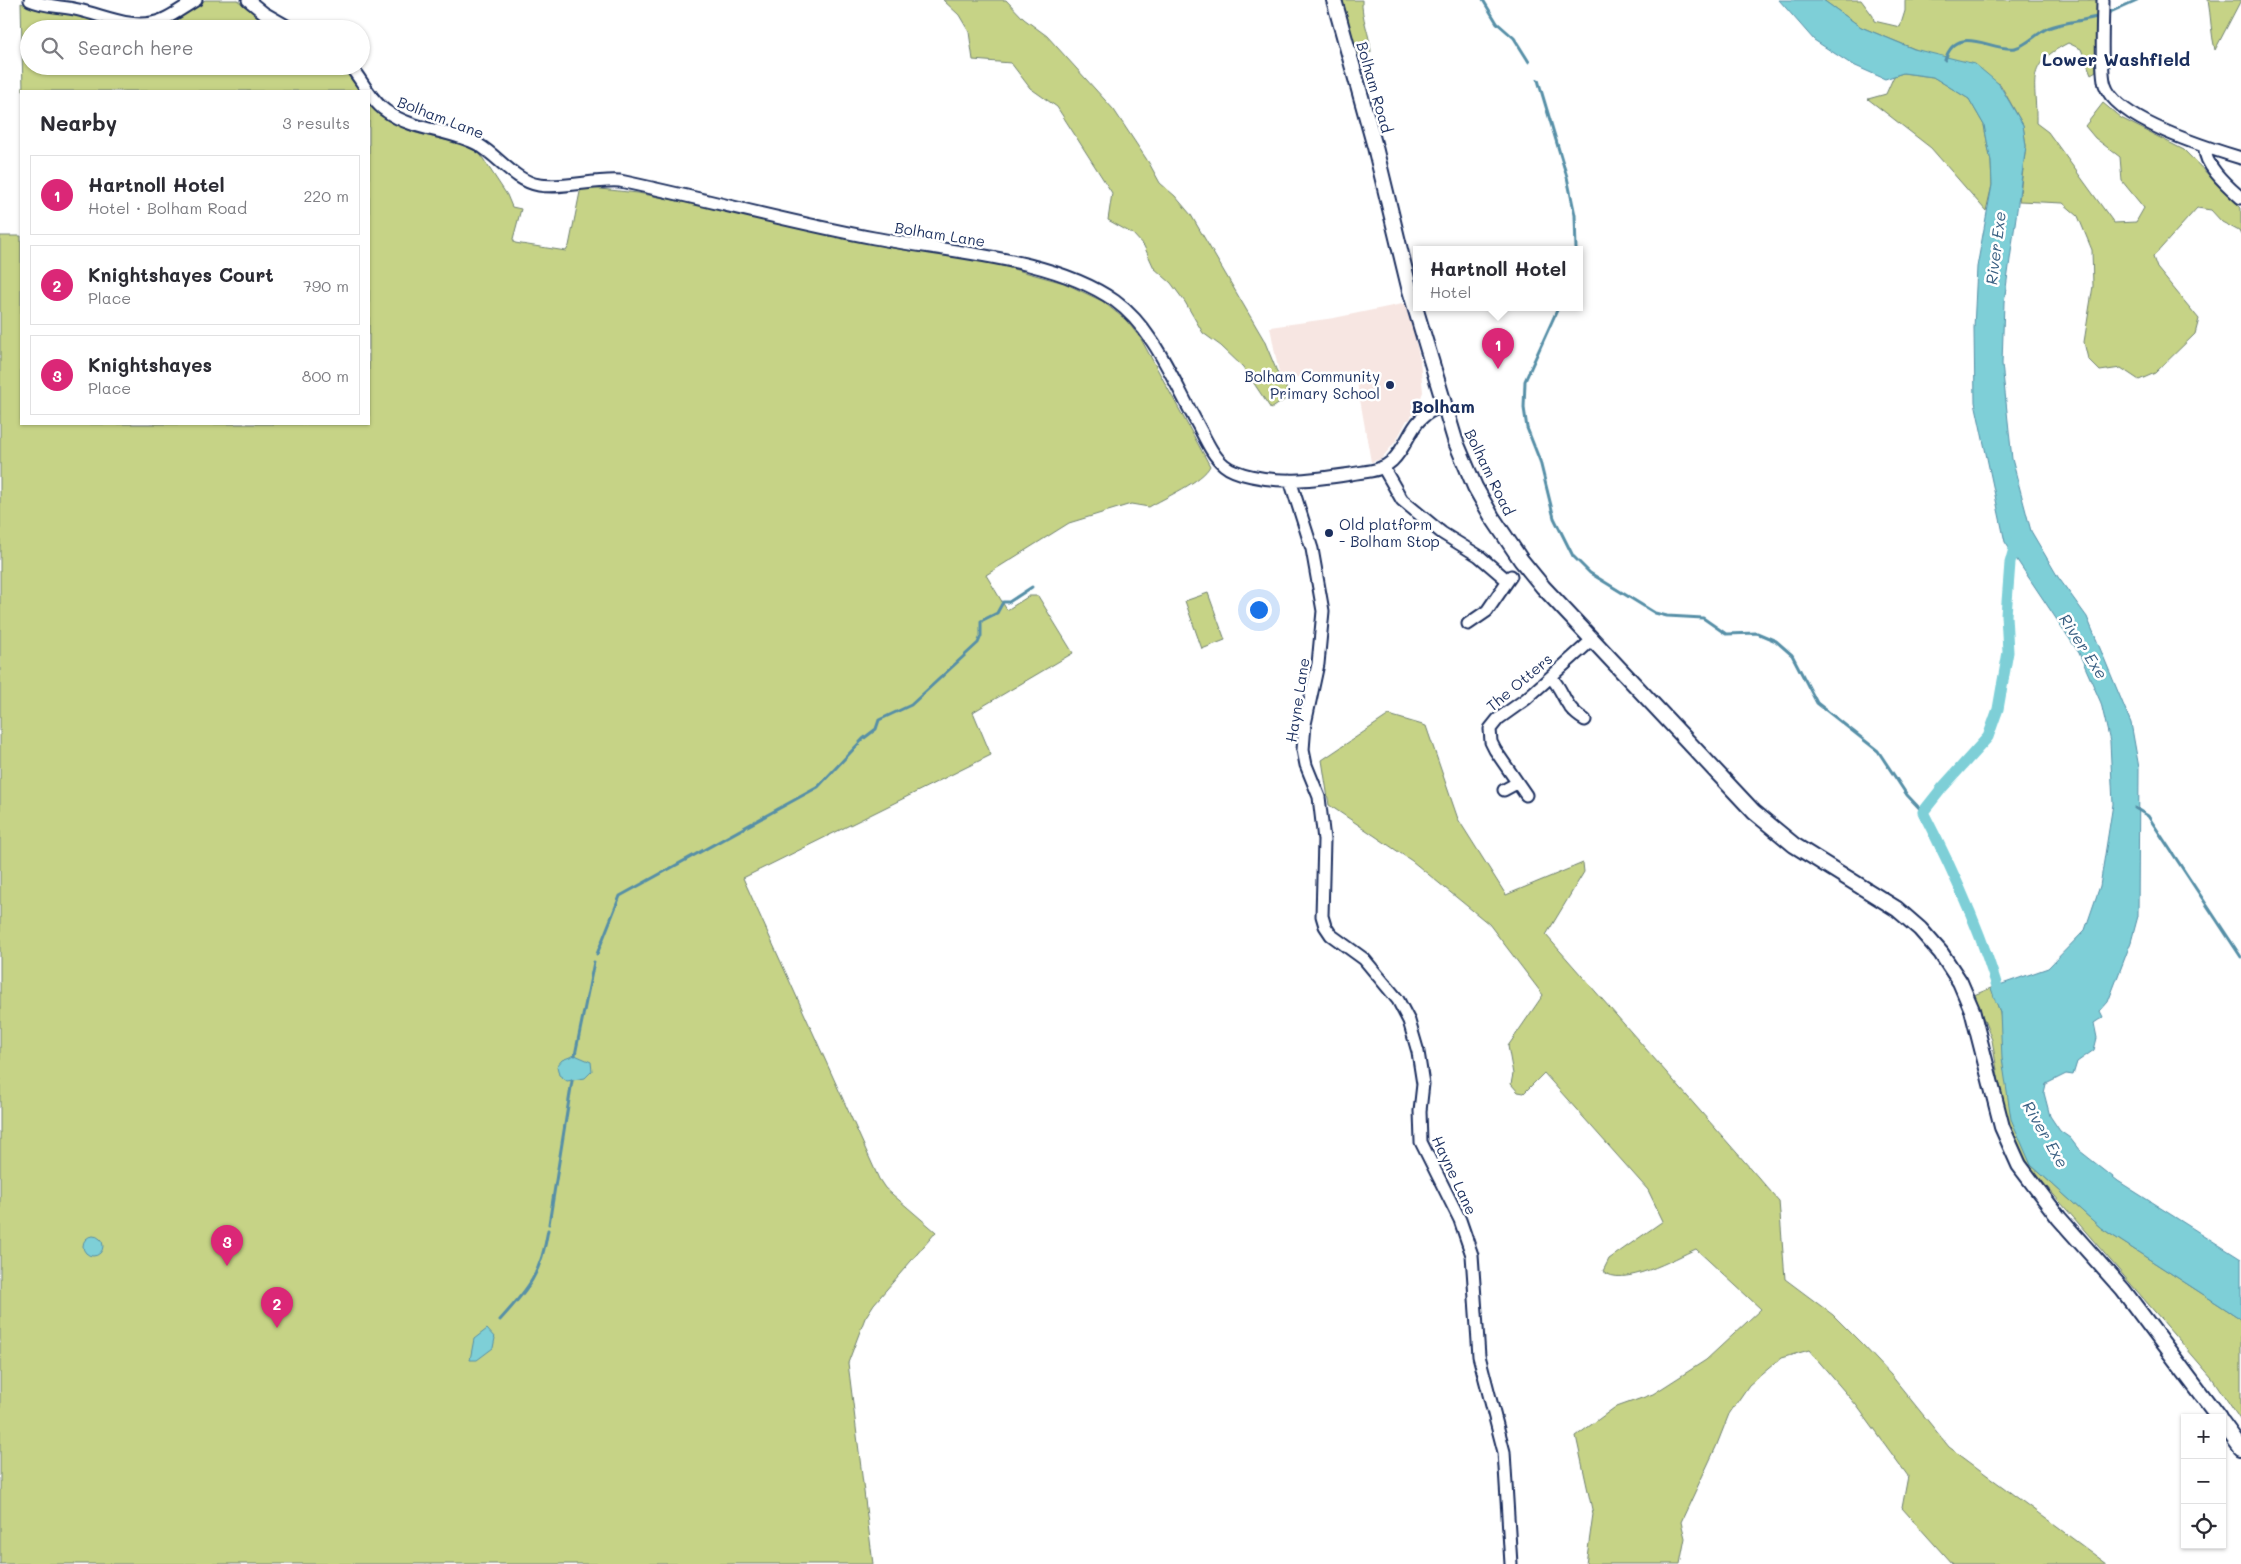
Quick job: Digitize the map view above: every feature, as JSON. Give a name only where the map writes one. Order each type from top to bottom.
[{"type":"main road","name":"Bolham Road","points":[[1334,0],[1375,147],[1413,301]]},
{"type":"main road","name":"Bolham Road","points":[[1416,311],[1443,406],[1462,458],[1492,516],[1521,560],[1701,758],[1754,812],[1794,845],[1897,908],[1920,929],[1941,953],[1960,982],[1972,1010],[2002,1127],[2019,1165],[2059,1218],[2123,1290],[2216,1414]]},
{"type":"main road","points":[[2226,1427],[2241,1448]]},
{"type":"street","points":[[30,0],[46,5],[78,9],[114,20]]},
{"type":"street","points":[[161,20],[196,0]]},
{"type":"street","points":[[248,0],[276,20]]},
{"type":"street","points":[[2103,4],[2104,83],[2112,98],[2123,108],[2150,122],[2205,146],[2241,158]]},
{"type":"street","name":"Bolham Lane","points":[[357,75],[369,90]]},
{"type":"street","name":"Bolham Lane","points":[[370,92],[385,111],[419,126],[479,145],[514,173],[538,185],[603,180],[620,181],[876,239],[935,246],[1053,272],[1093,287],[1133,315],[1149,336],[1208,444],[1225,466],[1252,476],[1290,480],[1319,480],[1384,467]]},
{"type":"street","points":[[2205,146],[2205,153],[2210,164],[2241,198]]},
{"type":"street","points":[[1443,406],[1431,411],[1419,420],[1409,432],[1400,451],[1384,467],[1402,500],[1442,534],[1479,556],[1510,578],[1487,612],[1468,624]]},
{"type":"street","name":"Hayne Lane","points":[[1290,480],[1312,549],[1323,612],[1318,664],[1305,724],[1303,750],[1306,766],[1319,797],[1324,849],[1322,916],[1330,935],[1364,959],[1398,1000],[1409,1021],[1418,1052],[1423,1084],[1420,1111],[1421,1142],[1460,1220],[1472,1255],[1479,1356],[1504,1452],[1511,1564]]},
{"type":"street","name":"The Otters","points":[[1526,795],[1491,742],[1490,729],[1498,719],[1551,677],[1592,639]]},
{"type":"street","points":[[1551,677],[1568,707],[1585,720]]},
{"type":"street","points":[[1504,790],[1517,783]]},
{"type":"shaded area","name":"Bolham Community Primary School","points":[[1407,303],[1420,360],[1423,392],[1418,405],[1409,420],[1407,420],[1396,441],[1381,459],[1371,462],[1355,371],[1280,379],[1270,327],[1334,318]]},
{"type":"green space","points":[[205,0],[237,0],[264,20],[165,20],[182,15]]},
{"type":"green space","points":[[943,0],[1006,0],[1024,19],[1047,36],[1114,110],[1160,183],[1175,196],[1191,215],[1264,340],[1280,379],[1286,387],[1287,398],[1271,409],[1243,367],[1221,346],[1203,333],[1185,302],[1171,283],[1154,268],[1144,246],[1133,234],[1108,220],[1112,193],[1057,107],[1030,88],[1011,63],[973,60],[969,32],[959,15]]},
{"type":"green space","points":[[1339,0],[1362,0],[1371,52],[1361,58],[1353,52]]},
{"type":"green space","points":[[1823,0],[1861,0],[1873,16],[1874,21],[1900,27],[1905,11],[1905,0],[2097,0],[2096,71],[2091,74],[2081,49],[2068,43],[2044,59],[2038,67],[2035,76],[2036,123],[2048,132],[2114,223],[2136,222],[2144,208],[2122,181],[2120,157],[2095,138],[2085,126],[2103,103],[2121,118],[2184,150],[2241,208],[2241,235],[2239,231],[2222,222],[2211,210],[2197,208],[2153,257],[2157,268],[2199,319],[2195,334],[2155,373],[2139,380],[2121,368],[2100,371],[2088,359],[2084,342],[2093,286],[2092,250],[2078,216],[2063,203],[2019,201],[2026,146],[2023,125],[2000,84],[1861,27]]},
{"type":"green space","points":[[2208,0],[2241,0],[2215,50],[2213,38]]},
{"type":"green space","points":[[21,3],[36,9],[83,16],[96,20],[21,20]]},
{"type":"green space","points":[[1903,73],[1933,77],[1969,99],[1984,125],[1991,162],[1992,185],[1986,211],[1931,148],[1868,99],[1886,94],[1894,76]]},
{"type":"green space","points":[[23,75],[348,75],[359,90],[23,90]]},
{"type":"green space","points":[[370,105],[380,115],[394,124],[416,133],[466,145],[480,154],[507,195],[512,207],[521,209],[513,239],[515,243],[566,251],[569,246],[581,187],[638,193],[988,262],[1064,283],[1102,301],[1126,320],[1141,339],[1210,466],[1206,472],[1192,483],[1149,507],[1131,504],[1069,523],[986,575],[1007,610],[1029,596],[1038,596],[1073,653],[973,712],[991,755],[743,878],[879,1179],[885,1188],[936,1232],[874,1304],[865,1318],[848,1363],[873,1564],[0,1564],[0,236],[20,236],[20,425],[370,425]]},
{"type":"green space","points":[[1208,593],[1225,640],[1202,649],[1185,601]]},
{"type":"green space","points":[[1389,715],[1426,726],[1458,819],[1506,895],[1583,863],[1584,872],[1546,935],[1779,1201],[1785,1279],[1833,1315],[1863,1345],[1891,1375],[1949,1447],[2107,1564],[1952,1564],[1902,1508],[1908,1476],[1857,1406],[1809,1350],[1781,1358],[1749,1385],[1729,1414],[1716,1447],[1681,1522],[1685,1538],[1680,1564],[1586,1564],[1593,1514],[1576,1436],[1614,1408],[1653,1394],[1706,1360],[1761,1309],[1696,1249],[1662,1265],[1635,1274],[1612,1276],[1603,1271],[1609,1259],[1663,1221],[1648,1190],[1544,1073],[1524,1093],[1518,1092],[1511,1084],[1513,1074],[1508,1046],[1543,995],[1489,924],[1412,861],[1329,805],[1322,760]]},
{"type":"green space","points":[[1991,988],[2000,1012],[2003,1035],[2031,1165],[2101,1228],[2241,1319],[2241,1421],[2212,1378],[2035,1173],[2018,1148],[2004,1112],[1992,1040],[1974,995]]},
{"type":"water","name":"River Exe","points":[[1779,0],[1823,0],[1861,27],[1914,49],[1975,64],[1999,84],[2023,125],[2026,146],[2004,302],[2002,364],[2012,459],[2031,531],[2058,577],[2087,617],[2131,723],[2139,768],[2138,916],[2131,942],[2108,1002],[2100,1011],[2103,1017],[2094,1023],[2097,1038],[2094,1050],[2077,1062],[2073,1075],[2066,1074],[2046,1084],[2044,1093],[2050,1116],[2060,1131],[2070,1138],[2080,1151],[2118,1181],[2241,1259],[2241,1319],[2101,1228],[2031,1165],[2011,1119],[2002,1058],[2000,1012],[1991,988],[2048,968],[2085,930],[2100,886],[2113,804],[2110,742],[2101,703],[2079,653],[2005,542],[1975,402],[1974,328],[1977,267],[1992,185],[1991,162],[1984,125],[1969,99],[1933,77],[1903,73],[1885,79],[1851,64],[1814,40]]},
{"type":"water","points":[[575,1055],[591,1062],[592,1071],[585,1078],[567,1081],[559,1075],[557,1066],[562,1060]]},
{"type":"water","points":[[89,1236],[97,1236],[103,1242],[103,1250],[97,1256],[89,1256],[83,1250],[83,1242]]},
{"type":"water","points":[[487,1329],[495,1338],[493,1348],[477,1360],[470,1360],[474,1339]]},
{"type":"waterway","points":[[1483,0],[1497,23],[1514,38],[1529,62]]},
{"type":"waterway","points":[[2106,14],[2137,0]]},
{"type":"waterway","points":[[1945,60],[1950,49],[1958,43],[1975,41],[2006,48],[2015,48],[2023,45],[2048,28],[2100,16]]},
{"type":"waterway","points":[[1538,80],[1567,177],[1575,215],[1576,246]]},
{"type":"waterway","points":[[1557,311],[1525,381],[1524,408],[1527,428],[1540,461],[1554,518],[1573,556],[1590,573],[1655,613],[1667,616],[1703,618],[1726,634],[1757,633],[1776,641],[1792,655],[1817,703],[1878,751],[1907,795],[1923,812]]},
{"type":"waterway","points":[[2001,1000],[1986,952],[1967,904],[1923,812],[1988,737],[1998,709],[2008,652],[2006,615],[2010,563],[2017,538]]},
{"type":"waterway","points":[[597,954],[620,896],[818,787],[863,739],[876,729],[879,720],[911,705],[978,643],[981,636],[981,621],[997,613],[1003,602],[1009,602],[1032,587]]},
{"type":"waterway","points":[[2135,808],[2148,816],[2241,957]]},
{"type":"waterway","points":[[575,1055],[594,962]]},
{"type":"waterway","points":[[549,1224],[572,1081]]},
{"type":"waterway","points":[[500,1320],[519,1299],[532,1280],[542,1258],[548,1230]]},
{"type":"place","name":"Hartnoll Hotel","points":[[1498,369]]},
{"type":"place","name":"Bolham Community Primary School","points":[[1390,385]]},
{"type":"place","name":"Old platform - Bolham Stop","points":[[1329,533]]},
{"type":"place","name":"Knightshayes","points":[[227,1266]]},
{"type":"place","name":"Knightshayes Court","points":[[277,1328]]},
{"type":"district","name":"Lower Washfield","points":[[2116,59]]},
{"type":"district","name":"Bolham","points":[[1443,406]]}]
